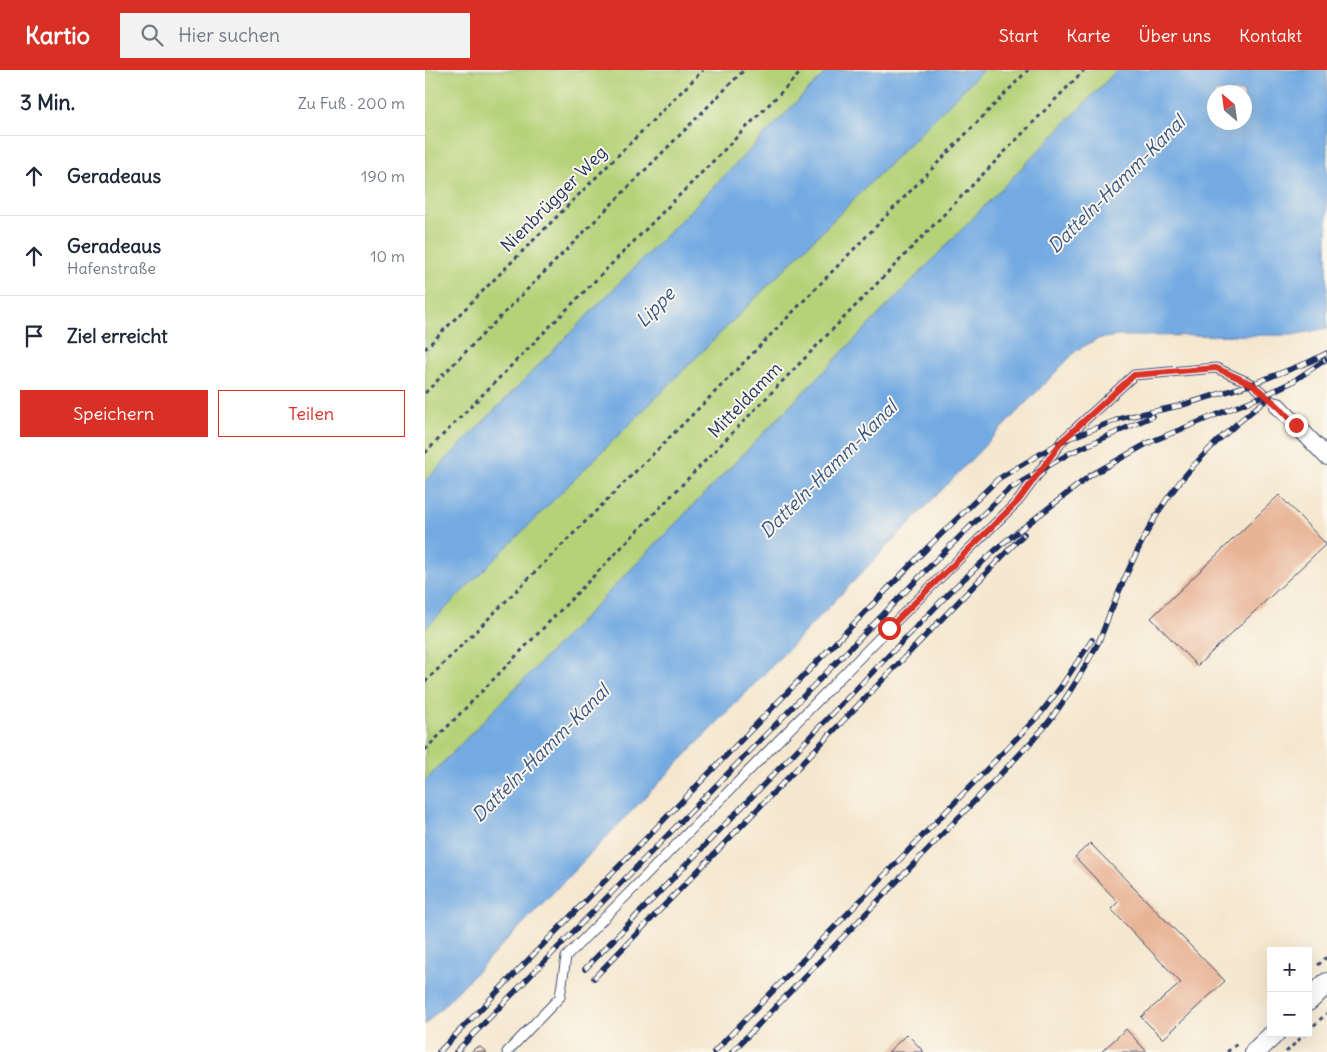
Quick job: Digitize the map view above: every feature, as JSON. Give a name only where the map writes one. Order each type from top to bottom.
[{"type":"street","points":[[1278,406],[1327,457]]},
{"type":"street","points":[[1312,997],[1327,983]]},
{"type":"street","points":[[1255,1052],[1271,1037]]},
{"type":"lane","points":[[507,1052],[560,996],[566,957],[889,628],[1019,500],[1062,441],[1134,375],[1216,368],[1252,384],[1278,406]]},
{"type":"path","name":"Nienbrügger Weg","points":[[425,349],[703,70]]},
{"type":"path","points":[[425,393],[744,70]]},
{"type":"path","points":[[425,453],[803,70]]},
{"type":"path","points":[[425,682],[710,397],[1028,70]]},
{"type":"path","name":"Mitteldamm","points":[[425,750],[1084,70]]},
{"type":"path","points":[[1312,1027],[1327,1013]]},
{"type":"path","points":[[1286,1052],[1302,1037]]},
{"type":"green space","points":[[425,70],[828,70],[425,481]]},
{"type":"green space","points":[[983,70],[1117,70],[425,781],[425,629]]},
{"type":"water","name":"Lippe","points":[[828,70],[983,70],[425,629],[425,481]]},
{"type":"water","name":"Datteln-Hamm-Kanal","points":[[1117,70],[1327,70],[1327,328],[1293,335],[1117,336],[1097,339],[1077,350],[425,1025],[425,781]]},
{"type":"building","points":[[1279,495],[1326,544],[1197,666],[1151,618]]},
{"type":"building","points":[[1090,843],[1225,981],[1163,1039],[1141,1017],[1181,983],[1111,909],[1118,902],[1075,857]]},
{"type":"building","points":[[1126,1029],[1147,1052],[1101,1052]]},
{"type":"building","points":[[907,1034],[924,1052],[888,1052],[891,1049]]},
{"type":"building","points":[[480,1047],[487,1052],[471,1052],[475,1048]]},
{"type":"railway","points":[[439,1052],[932,543],[998,479],[1062,441],[1122,418],[1179,406],[1252,384],[1327,353]]},
{"type":"railway","points":[[585,969],[953,589],[1002,544],[1091,475],[1150,442],[1292,382],[1325,360]]},
{"type":"railway","points":[[732,1052],[1047,724],[1081,674],[1097,645],[1134,558],[1152,522],[1170,494],[1209,449],[1270,397]]},
{"type":"railway","points":[[456,1052],[943,553],[1008,490],[1070,453],[1153,416]]},
{"type":"railway","points":[[594,978],[1024,534]]},
{"type":"railway","points":[[714,1052],[1041,713],[1092,640]]},
{"type":"route","points":[[889,628],[1019,500],[1062,441],[1134,375],[1216,368],[1252,384],[1278,406],[1296,425]]}]
